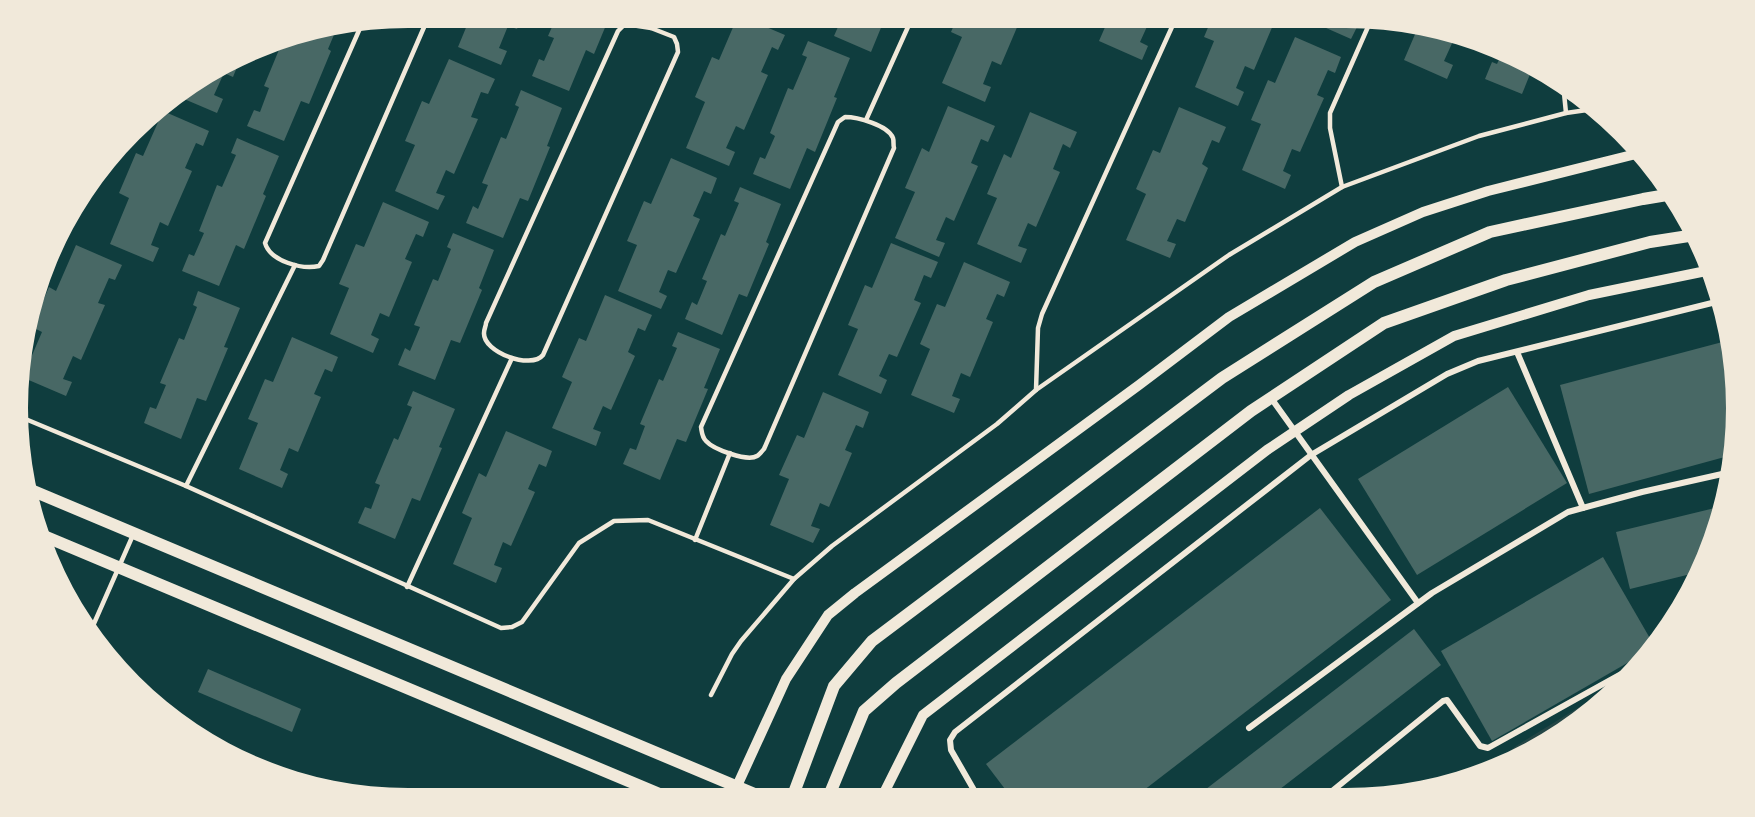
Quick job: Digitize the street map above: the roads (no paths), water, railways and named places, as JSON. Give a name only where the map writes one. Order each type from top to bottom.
[{"type":"main road","points":[[796,788],[834,686],[872,641],[1222,378],[1374,282],[1490,232],[1661,196]]},
{"type":"main road","points":[[832,788],[864,711],[896,682],[1242,418],[1384,323],[1506,280],[1650,242],[1685,237]]},
{"type":"main road","points":[[38,493],[742,788]]},
{"type":"main road","points":[[52,539],[645,788]]},
{"type":"street","points":[[737,786],[786,679],[828,615],[1229,317],[1355,242],[1423,212],[1488,191],[1630,156]]},
{"type":"street","points":[[886,788],[922,715],[1267,450],[1349,395],[1454,336],[1589,295],[1701,272]]},
{"type":"street","points":[[973,788],[951,750],[950,740],[955,732],[1311,455],[1460,367],[1712,303]]},
{"type":"street","points":[[1517,351],[1583,508]]},
{"type":"street","points":[[1270,398],[1418,603]]},
{"type":"street","points":[[1249,728],[1418,603],[1568,512],[1720,475]]},
{"type":"street","points":[[1336,788],[1443,701],[1447,700],[1480,746],[1488,748],[1614,678]]},
{"type":"lane","points":[[358,32],[265,243],[272,255],[295,265],[315,267],[319,266],[323,260],[424,28]]},
{"type":"lane","points":[[621,28],[486,323],[483,334],[486,341],[492,348],[512,358],[532,362],[539,361],[543,355],[678,52],[678,44],[674,37],[651,28]]},
{"type":"lane","points":[[866,120],[907,28]]},
{"type":"lane","points":[[1036,390],[1038,327],[1042,314],[1171,28]]},
{"type":"lane","points":[[1342,187],[1330,128],[1330,113],[1367,29]]},
{"type":"lane","points":[[1564,97],[1566,113]]},
{"type":"lane","points":[[711,695],[741,641],[794,579],[832,546],[997,424],[1036,390],[1221,261],[1342,187],[1462,142],[1566,113],[1582,111]]},
{"type":"lane","points":[[845,117],[866,120],[887,131],[893,138],[894,148],[764,449],[758,456],[749,458],[707,443],[702,435],[701,427],[838,122],[845,117]]},
{"type":"lane","points":[[186,486],[295,265]]},
{"type":"lane","points":[[408,587],[512,358]]},
{"type":"lane","points":[[28,420],[186,486],[501,628],[512,627],[522,622],[579,543],[614,521],[648,520],[794,579]]},
{"type":"lane","points":[[695,540],[730,453]]},
{"type":"lane","points":[[94,622],[134,534]]}]
